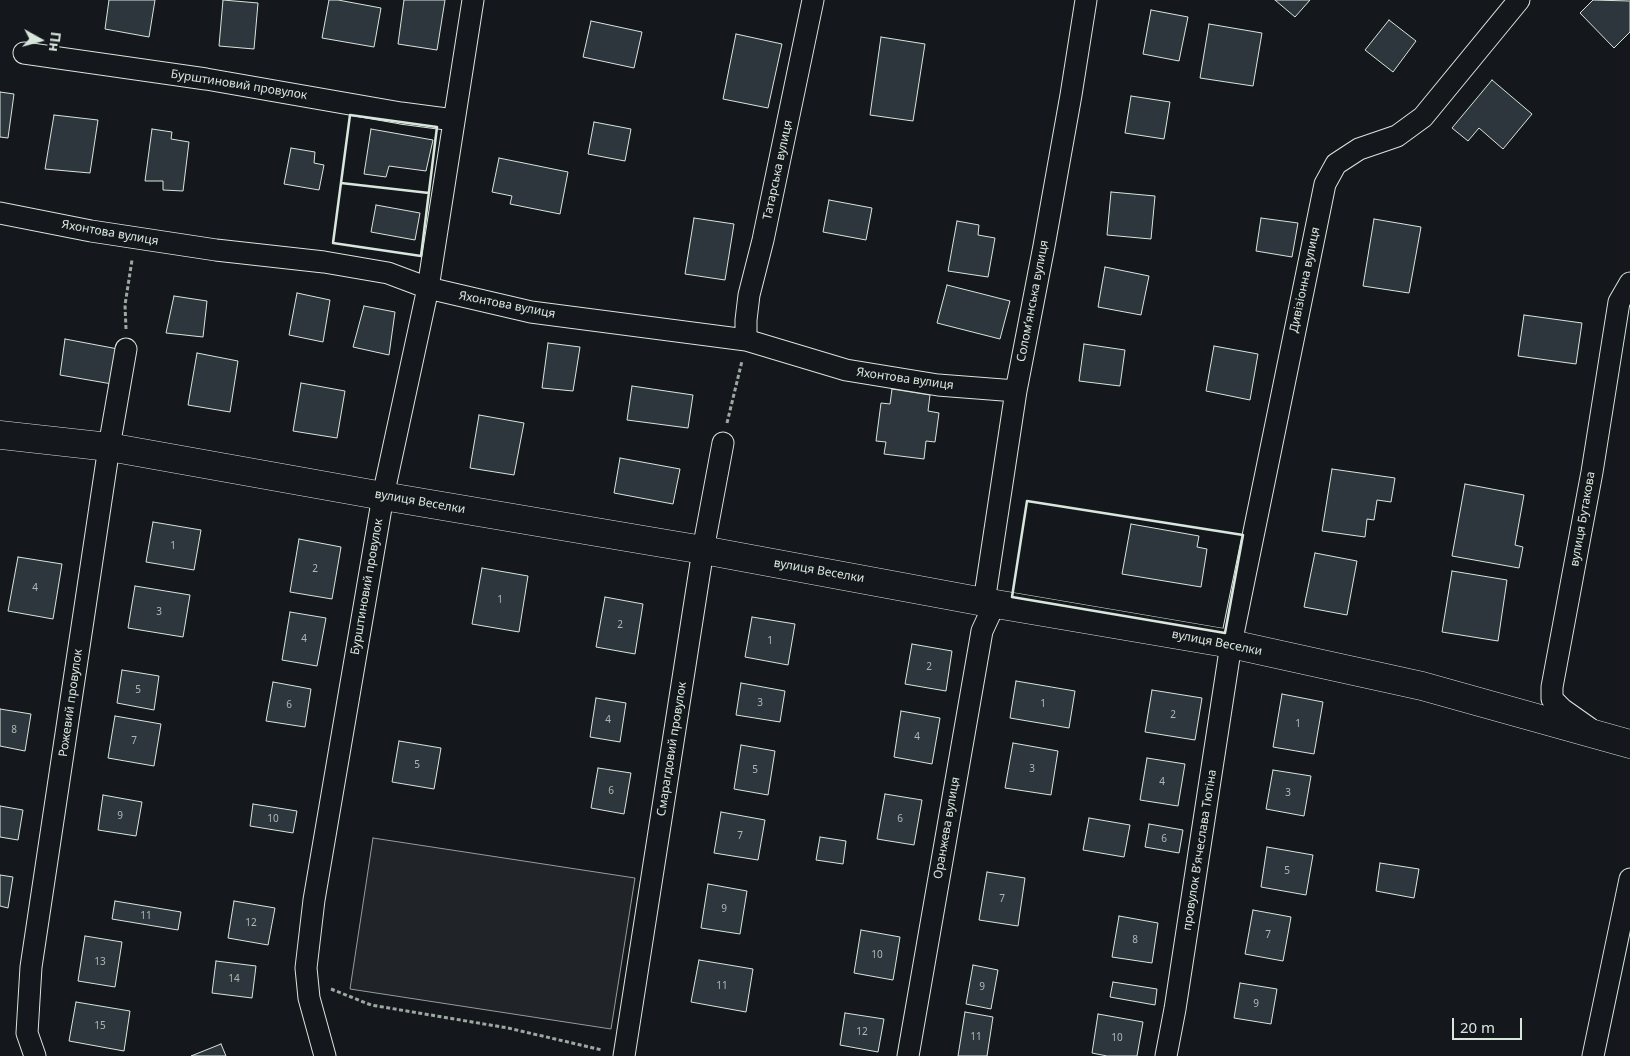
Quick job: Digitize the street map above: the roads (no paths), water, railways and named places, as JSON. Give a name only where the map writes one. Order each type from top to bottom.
[{"type":"street","name":"Бурштиновий провулок","points":[[325,1056],[309,998],[306,968],[314,900],[383,496],[428,288],[473,0]]},
{"type":"street","name":"Татарська вулиця","points":[[746,340],[749,295],[763,240],[813,0]]},
{"type":"street","name":"Соломʼянська вулиця","points":[[990,602],[1016,391],[1046,237],[1086,0]]},
{"type":"street","name":"Дивізіонна вулиця","points":[[1231,644],[1325,184],[1336,164],[1359,149],[1397,136],[1423,117],[1519,0]]},
{"type":"street","name":"Бурштиновий провулок","points":[[24,53],[206,79],[401,113],[454,120]]},
{"type":"street","name":"Яхонтова вулиця","points":[[0,213],[136,238],[216,250],[324,262],[388,273],[428,288],[531,312],[746,340],[846,370],[938,385],[1016,391]]},
{"type":"street","name":"вулиця Бутакова","points":[[1598,735],[1562,709],[1552,699],[1552,687],[1592,472],[1619,302],[1630,283]]},
{"type":"street","name":"Рожевий провулок","points":[[35,1056],[26,1033],[31,967],[109,447],[126,349]]},
{"type":"street","name":"вулиця Веселки","points":[[0,436],[109,447],[1231,644],[1422,686],[1630,744]]},
{"type":"street","name":"Смарагдовий провулок","points":[[625,1055],[703,550],[723,443]]},
{"type":"street","name":"Оранжева вулиця","points":[[908,1056],[982,631],[990,602]]},
{"type":"street","name":"провулок Вʼячеслава Тютіна","points":[[1166,1056],[1231,644]]},
{"type":"street","points":[[1593,1056],[1630,879]]}]
